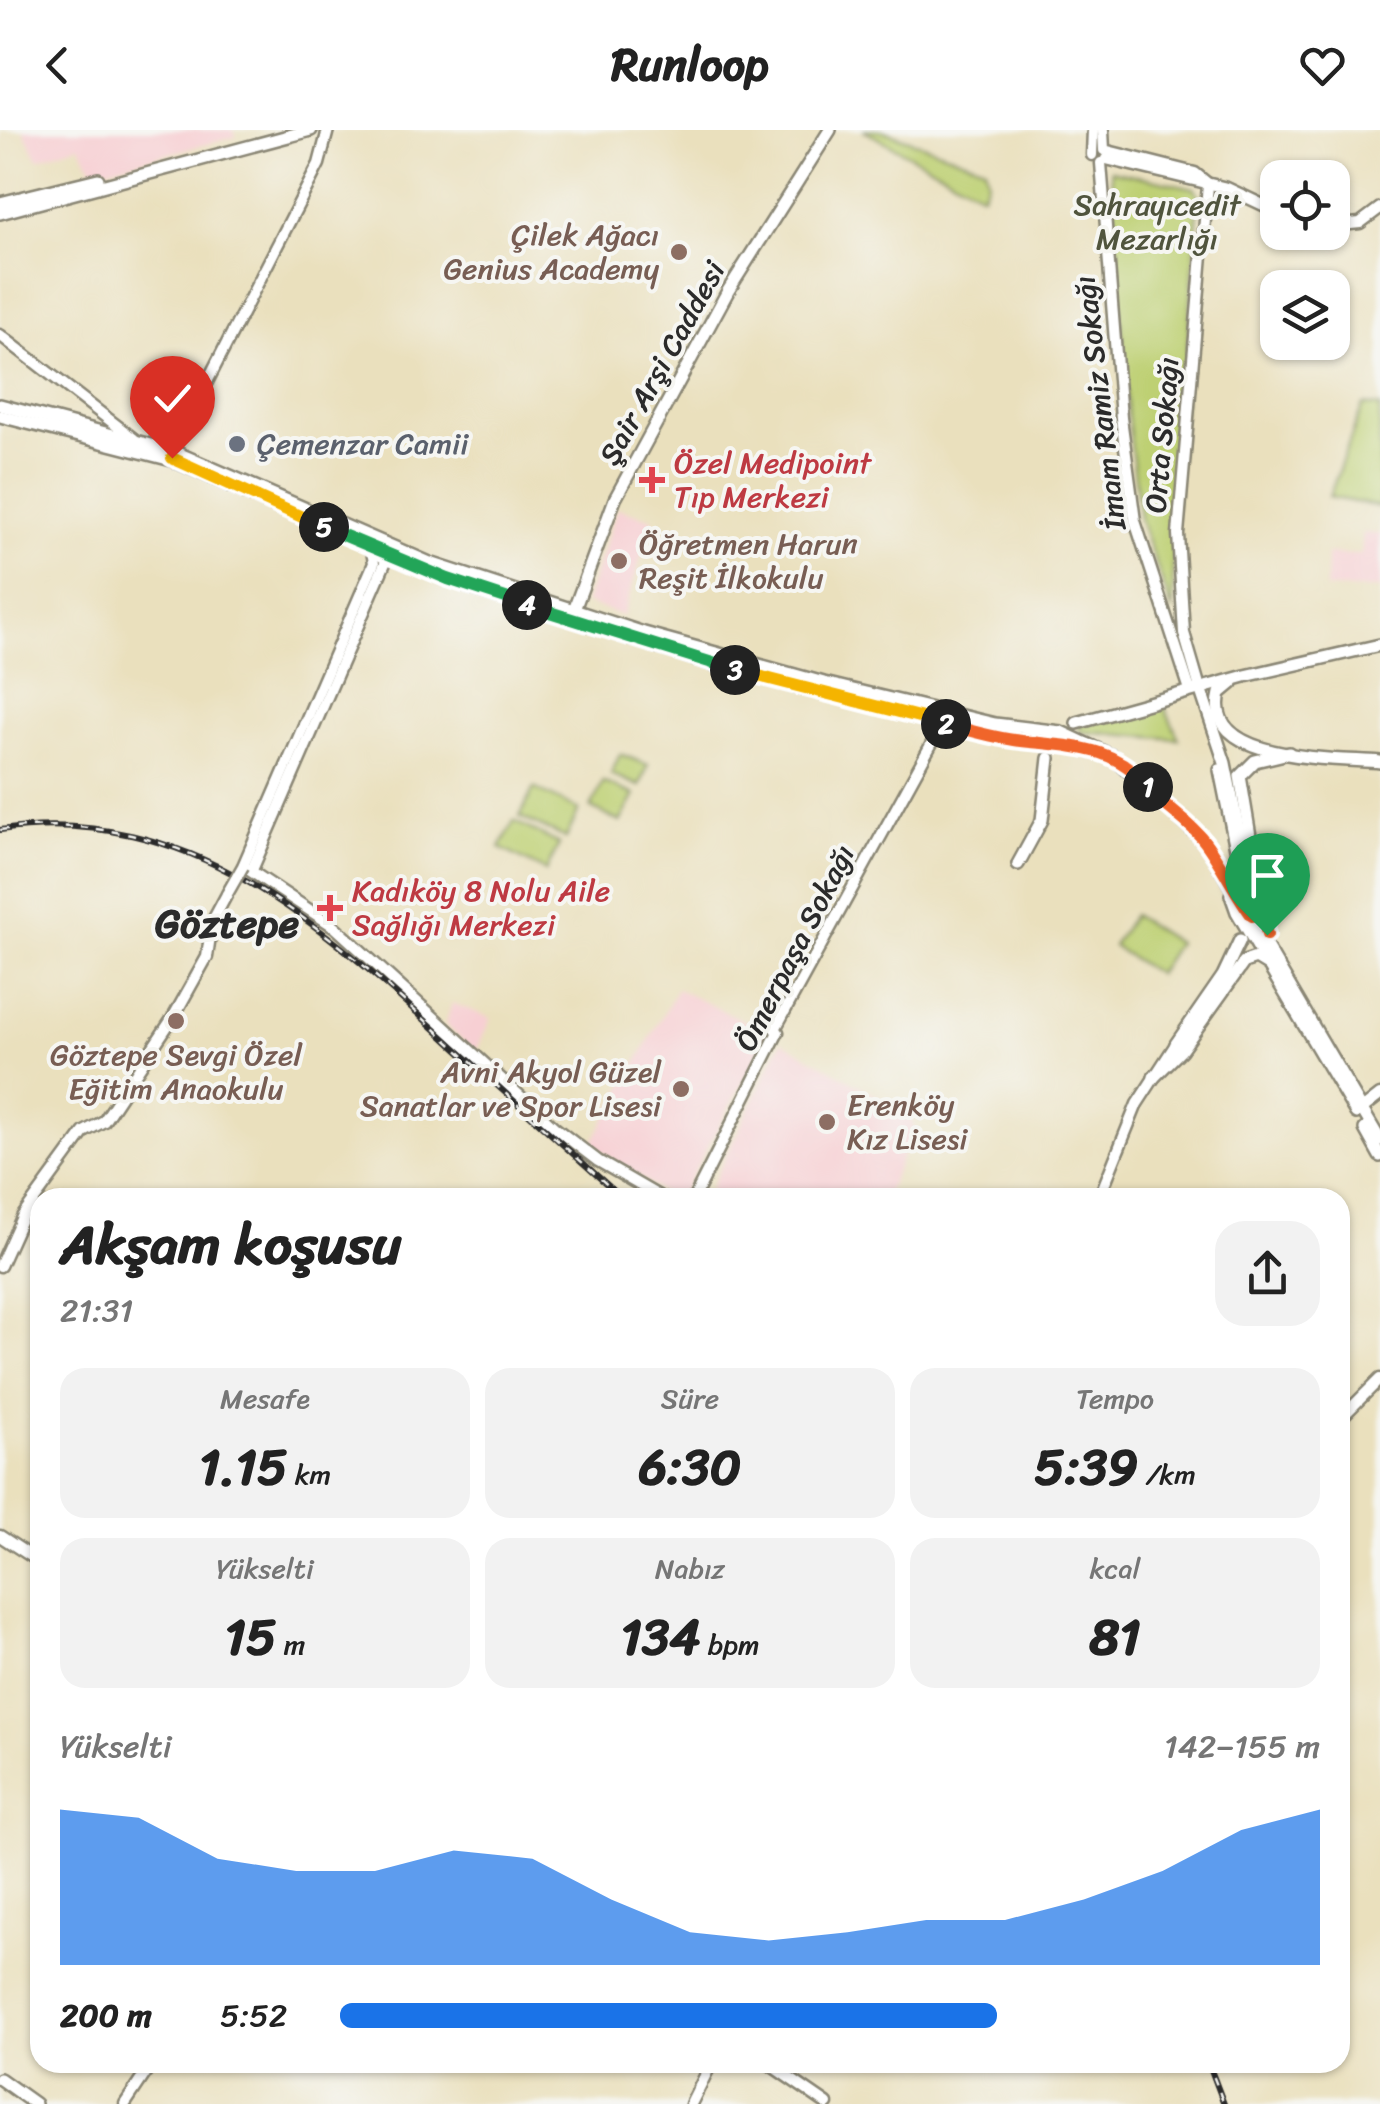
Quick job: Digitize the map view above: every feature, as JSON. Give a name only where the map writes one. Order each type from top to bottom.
[{"type":"main road","points":[[0,213],[291,130]]},
{"type":"main road","points":[[0,203],[312,130]]},
{"type":"main road","name":"Şair Arşi Caddesi","points":[[576,610],[616,500],[728,291],[830,130]]},
{"type":"main road","points":[[0,405],[169,450],[386,549],[552,614],[732,670],[1008,739],[1091,748],[1112,756]]},
{"type":"main road","points":[[0,416],[178,462],[365,544],[481,582],[824,683],[995,724],[1062,732],[1112,756],[1205,842],[1252,916],[1380,1140]]},
{"type":"main road","points":[[552,614],[570,615],[576,610]]},
{"type":"main road","points":[[1076,723],[1244,676],[1380,645]]},
{"type":"main road","points":[[1244,676],[1219,695],[1224,727],[1254,747],[1380,762]]},
{"type":"main road","points":[[1195,689],[1220,750],[1246,862]]},
{"type":"main road","points":[[1220,750],[1220,776],[1239,878],[1252,916]]},
{"type":"main road","points":[[1231,788],[1232,772],[1243,759],[1289,753]]},
{"type":"main road","points":[[1272,952],[1240,775],[1258,759],[1289,753]]},
{"type":"main road","points":[[1018,864],[1042,820],[1049,758]]},
{"type":"main road","points":[[1227,881],[1237,912],[1380,1156]]},
{"type":"main road","points":[[1252,916],[1261,903]]},
{"type":"main road","points":[[1237,912],[1252,916]]},
{"type":"main road","points":[[1176,1044],[1223,976],[1240,940]]},
{"type":"main road","points":[[1154,1077],[1179,1053],[1244,962],[1258,959],[1272,969]]},
{"type":"main road","points":[[0,2079],[34,2104]]},
{"type":"street","points":[[178,462],[169,450],[302,197],[324,150],[328,130]]},
{"type":"street","name":"İmam Ramiz Sokağı","points":[[1093,130],[1101,157]]},
{"type":"street","name":"İmam Ramiz Sokağı","points":[[1102,130],[1122,418],[1135,521],[1195,689]]},
{"type":"street","points":[[1101,157],[1195,173],[1208,184],[1260,204]]},
{"type":"street","name":"Orta Sokağı","points":[[1195,689],[1184,633],[1178,534],[1208,184]]},
{"type":"street","points":[[1350,224],[1360,223],[1380,208]]},
{"type":"street","points":[[0,335],[139,442]]},
{"type":"street","points":[[248,868],[374,564],[372,551],[365,544]]},
{"type":"street","points":[[43,1188],[84,1132],[104,1122],[174,1016],[206,957],[212,922],[227,894],[248,868],[386,549]]},
{"type":"street","name":"Ömerpaşa Sokağı","points":[[699,1188],[770,1048],[775,1029],[943,723]]},
{"type":"street","points":[[248,868],[335,927],[555,1128],[598,1162],[644,1188]]},
{"type":"street","points":[[1102,1188],[1135,1107],[1176,1044]]},
{"type":"street","points":[[1362,1110],[1380,1095]]},
{"type":"street","points":[[0,1266],[30,1206]]},
{"type":"street","points":[[1350,1409],[1380,1378]]},
{"type":"street","points":[[0,1536],[30,1556]]},
{"type":"street","points":[[125,2104],[146,2073]]},
{"type":"street","points":[[691,2104],[706,2073]]},
{"type":"street","points":[[782,2073],[827,2104]]},
{"type":"shaded area","points":[[23,130],[232,130],[236,137],[94,172],[79,145],[38,159]]},
{"type":"shaded area","name":"Öğretmen Harun Reşit İlkokulu","points":[[617,508],[653,519],[623,616],[585,603]]},
{"type":"shaded area","points":[[1363,533],[1380,534],[1380,589],[1326,589],[1327,554],[1361,555]]},
{"type":"shaded area","name":"Avni Akyol Güzel Sanatlar ve Spor Lisesi","points":[[677,989],[770,1033],[685,1188],[656,1188],[591,1145]]},
{"type":"shaded area","points":[[452,1003],[491,1018],[476,1052],[445,1025]]},
{"type":"shaded area","name":"Erenköy Kız Lisesi","points":[[782,1041],[910,1115],[914,1128],[889,1188],[710,1188]]},
{"type":"green space","points":[[863,130],[881,130],[985,167],[988,180],[982,194]]},
{"type":"green space","name":"Sahrayıcedit Mezarlığı","points":[[1111,170],[1194,188],[1199,195],[1173,534],[1173,612],[1140,520],[1128,419]]},
{"type":"green space","points":[[1363,405],[1380,407],[1380,507],[1329,497]]},
{"type":"green space","points":[[1163,703],[1179,739],[1081,732],[1078,725]]},
{"type":"green space","points":[[620,754],[648,765],[640,786],[611,774]]},
{"type":"green space","points":[[603,782],[635,795],[620,822],[591,808]]},
{"type":"green space","points":[[534,788],[579,810],[566,838],[520,817]]},
{"type":"green space","points":[[514,821],[559,844],[546,871],[500,848]]},
{"type":"green space","points":[[1133,915],[1177,943],[1157,974],[1113,946]]},
{"type":"tunnel","points":[[1245,862],[1249,897]]},
{"type":"railway","points":[[0,830],[69,827],[133,835],[192,855],[249,883],[302,917],[353,957],[611,1188]]},
{"type":"railway","points":[[1212,2073],[1224,2104]]},
{"type":"place","name":"Çilek Ağacı Genius Academy","points":[[679,252]]},
{"type":"place","name":"Çemenzar Camii","points":[[237,444]]},
{"type":"place","name":"Özel Medipoint Tıp Merkezi","points":[[652,480]]},
{"type":"place","name":"Öğretmen Harun Reşit İlkokulu","points":[[619,561]]},
{"type":"place","name":"Kadıköy 8 Nolu Aile Sağlığı Merkezi","points":[[330,908]]},
{"type":"place","name":"Göztepe Sevgi Özel Eğitim Anaokulu","points":[[176,1021]]},
{"type":"place","name":"Avni Akyol Güzel Sanatlar ve Spor Lisesi","points":[[681,1089]]},
{"type":"place","name":"Erenköy Kız Lisesi","points":[[827,1122]]},
{"type":"district","name":"Göztepe","points":[[227,923]]},
{"type":"route","points":[[172,458],[465,586],[621,637],[732,670],[990,736],[1091,748],[1112,756],[1143,780],[1164,808],[1186,821],[1205,842],[1252,916],[1261,903],[1267,935]]}]
